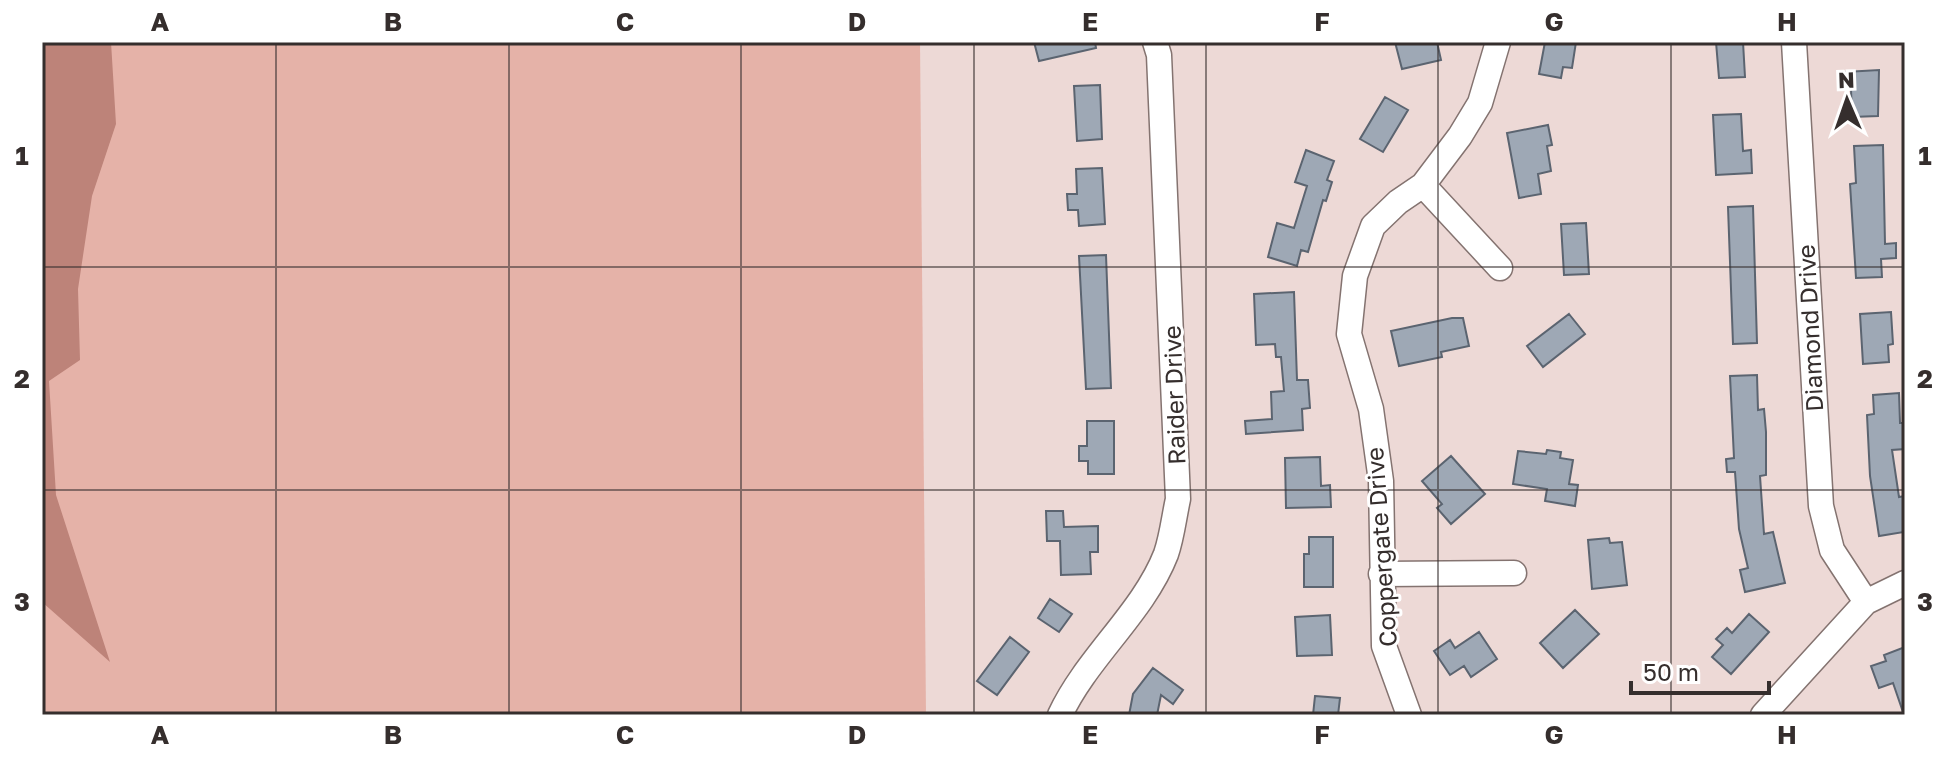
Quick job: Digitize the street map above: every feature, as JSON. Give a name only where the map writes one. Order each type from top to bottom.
[{"type":"street","name":"Raider Drive","points":[[1060,715],[1072,689],[1141,595],[1166,554],[1178,499],[1162,102],[1155,42]]},
{"type":"street","name":"Coppergate Drive","points":[[1409,715],[1384,646],[1381,481],[1371,409],[1349,334],[1353,290],[1373,226],[1423,185],[1460,136],[1480,103],[1498,42]]},
{"type":"street","name":"Diamond Drive","points":[[1794,42],[1821,506],[1832,550],[1866,602]]},
{"type":"street","points":[[1423,185],[1500,268]]},
{"type":"street","points":[[1381,574],[1514,573]]},
{"type":"street","points":[[1763,715],[1866,602],[1905,583]]},
{"type":"shaded area","points":[[42,42],[920,42],[926,715],[42,715]]},
{"type":"shaded area","points":[[42,42],[111,42],[116,124],[92,196],[78,289],[80,360],[49,381],[56,495],[110,662],[42,602]]},
{"type":"building","points":[[1034,42],[1095,42],[1096,48],[1039,61]]},
{"type":"building","points":[[1395,42],[1437,42],[1441,60],[1402,69]]},
{"type":"building","points":[[1545,42],[1576,42],[1572,68],[1563,67],[1561,78],[1539,74]]},
{"type":"building","points":[[1716,42],[1743,42],[1745,77],[1719,78]]},
{"type":"building","points":[[1879,70],[1878,116],[1852,117],[1851,89],[1846,89],[1845,72]]},
{"type":"building","points":[[1100,85],[1102,139],[1077,141],[1074,86]]},
{"type":"building","points":[[1385,97],[1408,110],[1383,152],[1360,139]]},
{"type":"building","points":[[1741,114],[1743,151],[1751,150],[1752,173],[1716,175],[1713,115]]},
{"type":"building","points":[[1548,125],[1552,145],[1547,146],[1551,171],[1538,174],[1541,194],[1519,198],[1507,133]]},
{"type":"building","points":[[1883,145],[1885,244],[1896,243],[1896,258],[1881,259],[1882,277],[1856,278],[1850,184],[1856,183],[1854,146]]},
{"type":"building","points":[[1306,150],[1334,161],[1327,180],[1332,182],[1326,201],[1323,200],[1308,252],[1301,250],[1297,266],[1268,257],[1277,223],[1294,228],[1307,186],[1295,182]]},
{"type":"building","points":[[1102,168],[1105,224],[1079,226],[1078,210],[1068,210],[1067,194],[1077,194],[1076,169]]},
{"type":"building","points":[[1753,206],[1757,343],[1733,344],[1728,207]]},
{"type":"building","points":[[1586,223],[1589,274],[1564,275],[1561,224]]},
{"type":"building","points":[[1106,255],[1111,388],[1086,389],[1079,256]]},
{"type":"building","points":[[1294,292],[1297,380],[1308,380],[1310,408],[1302,409],[1303,430],[1246,434],[1245,421],[1272,419],[1271,392],[1284,391],[1281,357],[1276,357],[1275,344],[1256,345],[1254,294]]},
{"type":"building","points":[[1891,312],[1893,344],[1888,345],[1889,362],[1863,364],[1860,314]]},
{"type":"building","points":[[1569,314],[1585,334],[1543,367],[1527,346]]},
{"type":"building","points":[[1463,318],[1469,346],[1441,352],[1442,357],[1399,366],[1391,331]]},
{"type":"building","points":[[1757,375],[1758,410],[1764,409],[1766,432],[1766,475],[1760,476],[1764,534],[1773,532],[1785,583],[1745,592],[1740,570],[1748,568],[1739,529],[1735,472],[1727,472],[1726,459],[1734,458],[1730,376]]},
{"type":"building","points":[[1899,393],[1900,423],[1905,423],[1905,449],[1892,450],[1899,497],[1905,496],[1904,532],[1879,536],[1870,476],[1867,415],[1874,414],[1873,395]]},
{"type":"building","points":[[1087,421],[1114,421],[1114,474],[1088,474],[1088,461],[1079,461],[1079,446],[1087,446]]},
{"type":"building","points":[[1547,450],[1561,452],[1560,458],[1573,460],[1569,484],[1578,485],[1575,506],[1545,501],[1547,489],[1513,484],[1518,451],[1546,454]]},
{"type":"building","points":[[1451,456],[1485,494],[1451,524],[1437,508],[1442,504],[1422,481]]},
{"type":"building","points":[[1320,457],[1321,486],[1330,485],[1331,507],[1286,508],[1285,458]]},
{"type":"building","points":[[1046,511],[1063,511],[1064,527],[1098,526],[1098,552],[1090,552],[1091,574],[1061,575],[1060,541],[1047,541]]},
{"type":"building","points":[[1309,537],[1333,537],[1333,587],[1304,587],[1304,554],[1309,554]]},
{"type":"building","points":[[1609,538],[1610,543],[1622,542],[1627,585],[1592,589],[1588,540]]},
{"type":"building","points":[[1050,599],[1072,614],[1059,632],[1038,618]]},
{"type":"building","points":[[1575,610],[1599,634],[1563,668],[1540,643]]},
{"type":"building","points":[[1749,614],[1769,632],[1731,674],[1712,657],[1723,645],[1716,639],[1727,628],[1732,633]]},
{"type":"building","points":[[1330,615],[1332,655],[1297,656],[1295,617]]},
{"type":"building","points":[[1479,632],[1497,659],[1471,677],[1464,666],[1450,675],[1434,651],[1450,640],[1455,648]]},
{"type":"building","points":[[1010,637],[1029,652],[997,695],[977,681]]},
{"type":"building","points":[[1905,647],[1903,712],[1893,683],[1879,688],[1871,666],[1886,661],[1884,655]]},
{"type":"building","points":[[1153,668],[1183,690],[1173,704],[1161,695],[1157,715],[1129,715],[1133,694]]},
{"type":"building","points":[[1315,696],[1340,698],[1338,715],[1313,715]]}]
